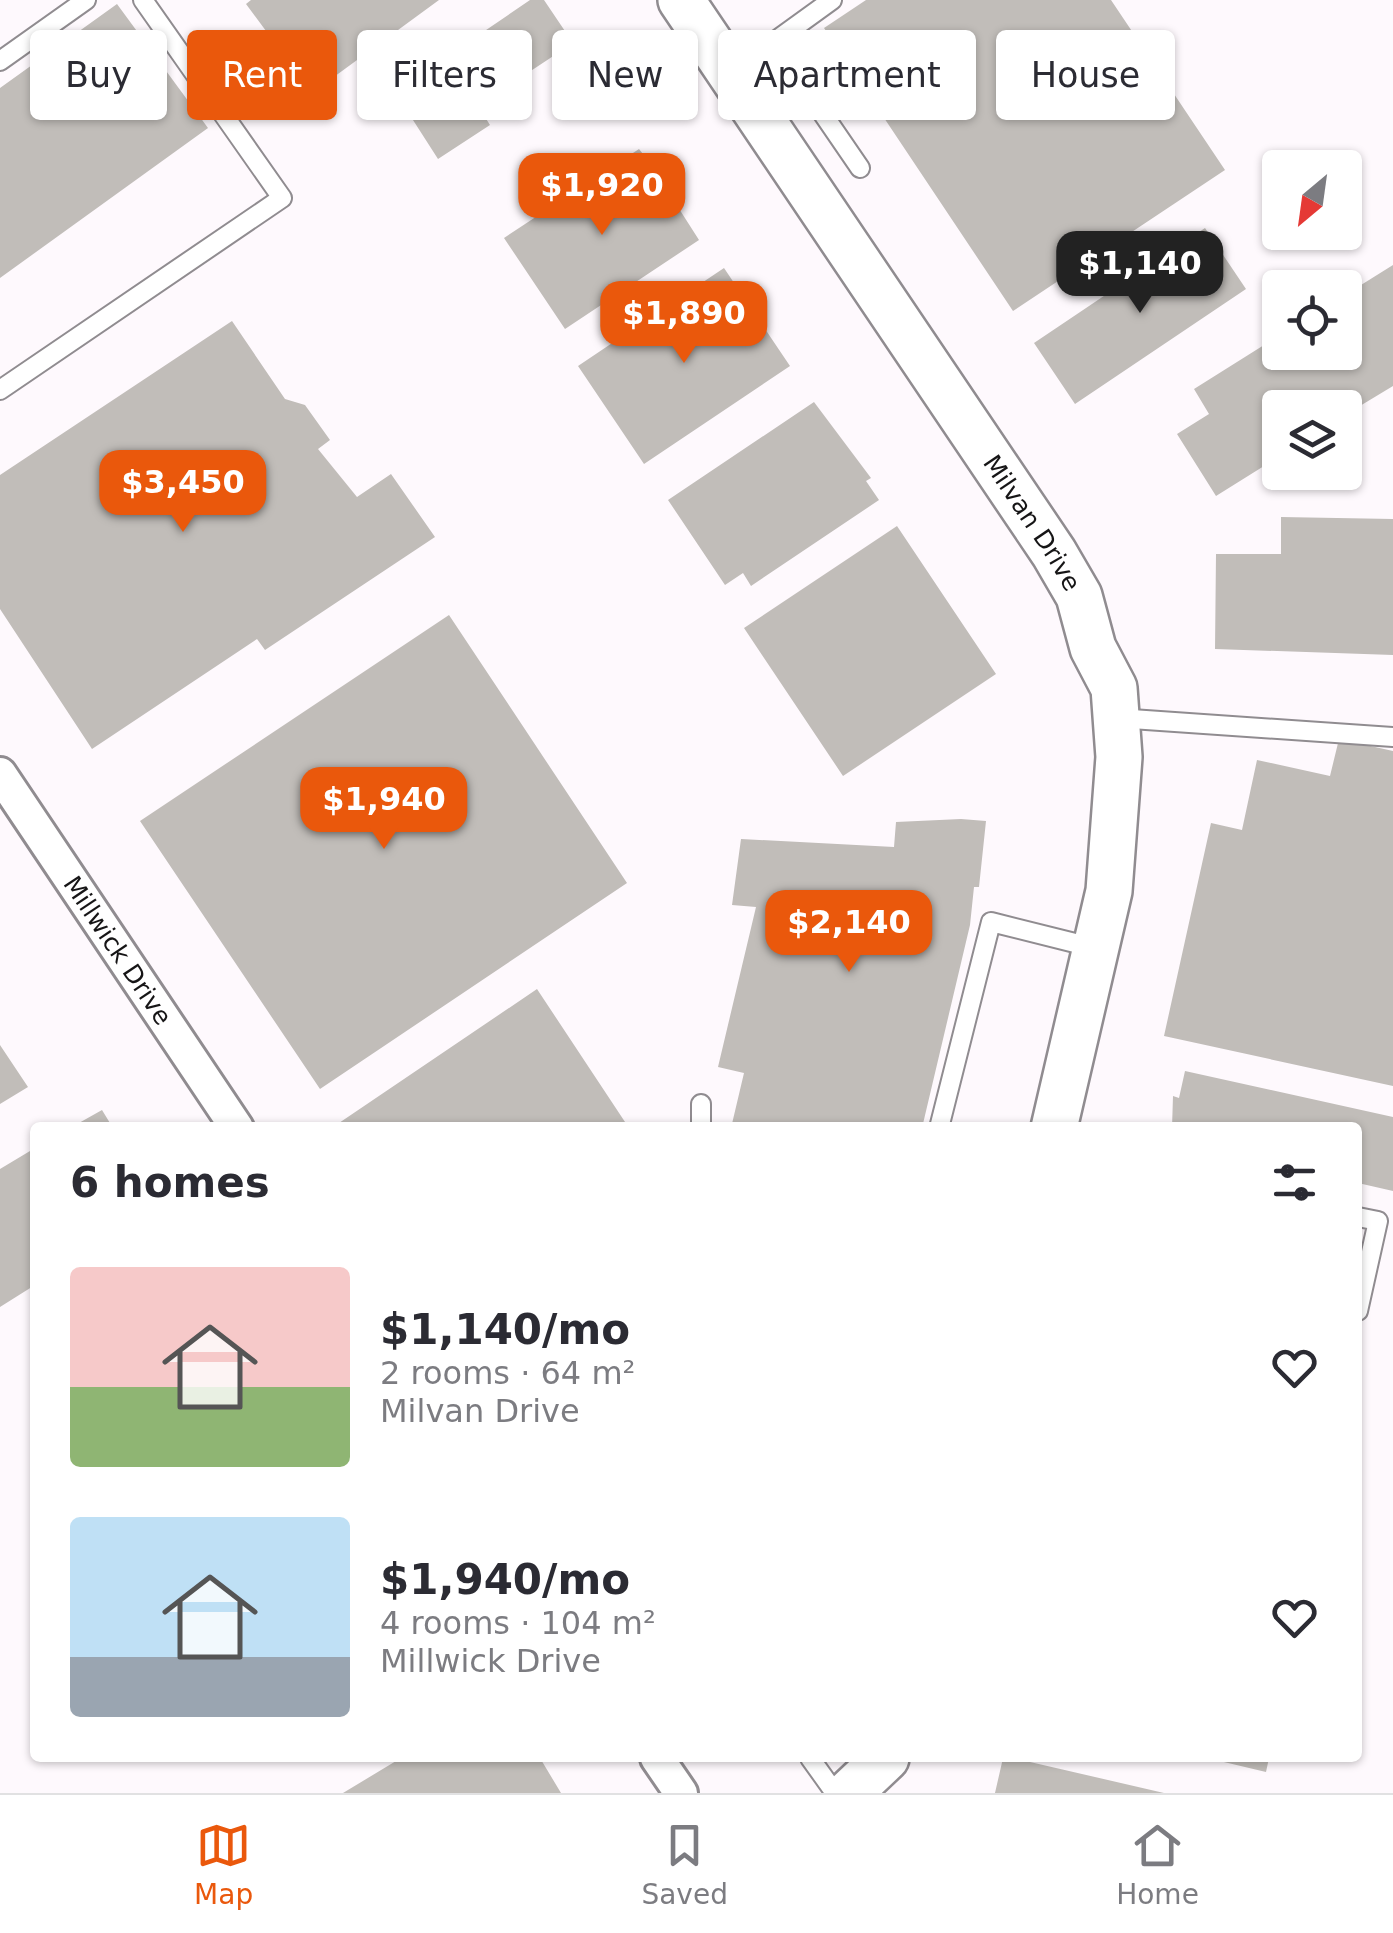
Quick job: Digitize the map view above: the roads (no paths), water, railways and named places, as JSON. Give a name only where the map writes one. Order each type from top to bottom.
[{"type":"street","name":"Milvan Drive","points":[[680,0],[718,56]]},
{"type":"street","name":"Milvan Drive","points":[[761,120],[1054,553],[1079,596],[1093,648],[1114,688],[1119,757],[1109,890],[1055,1122]]},
{"type":"street","name":"Millwick Drive","points":[[0,774],[233,1122]]},
{"type":"street","points":[[660,1762],[681,1793]]},
{"type":"street","points":[[849,1793],[882,1762]]},
{"type":"lane","points":[[0,61],[86,0]]},
{"type":"lane","points":[[0,390],[282,198],[144,0]]},
{"type":"lane","points":[[790,30],[832,0]]},
{"type":"lane","points":[[827,120],[860,168]]},
{"type":"lane","points":[[1116,718],[1393,737]]},
{"type":"lane","points":[[941,1122],[991,922],[1095,948]]},
{"type":"lane","points":[[701,1104],[701,1122]]},
{"type":"lane","points":[[1362,1298],[1386,1222]]},
{"type":"lane","points":[[813,1762],[835,1793]]}]
